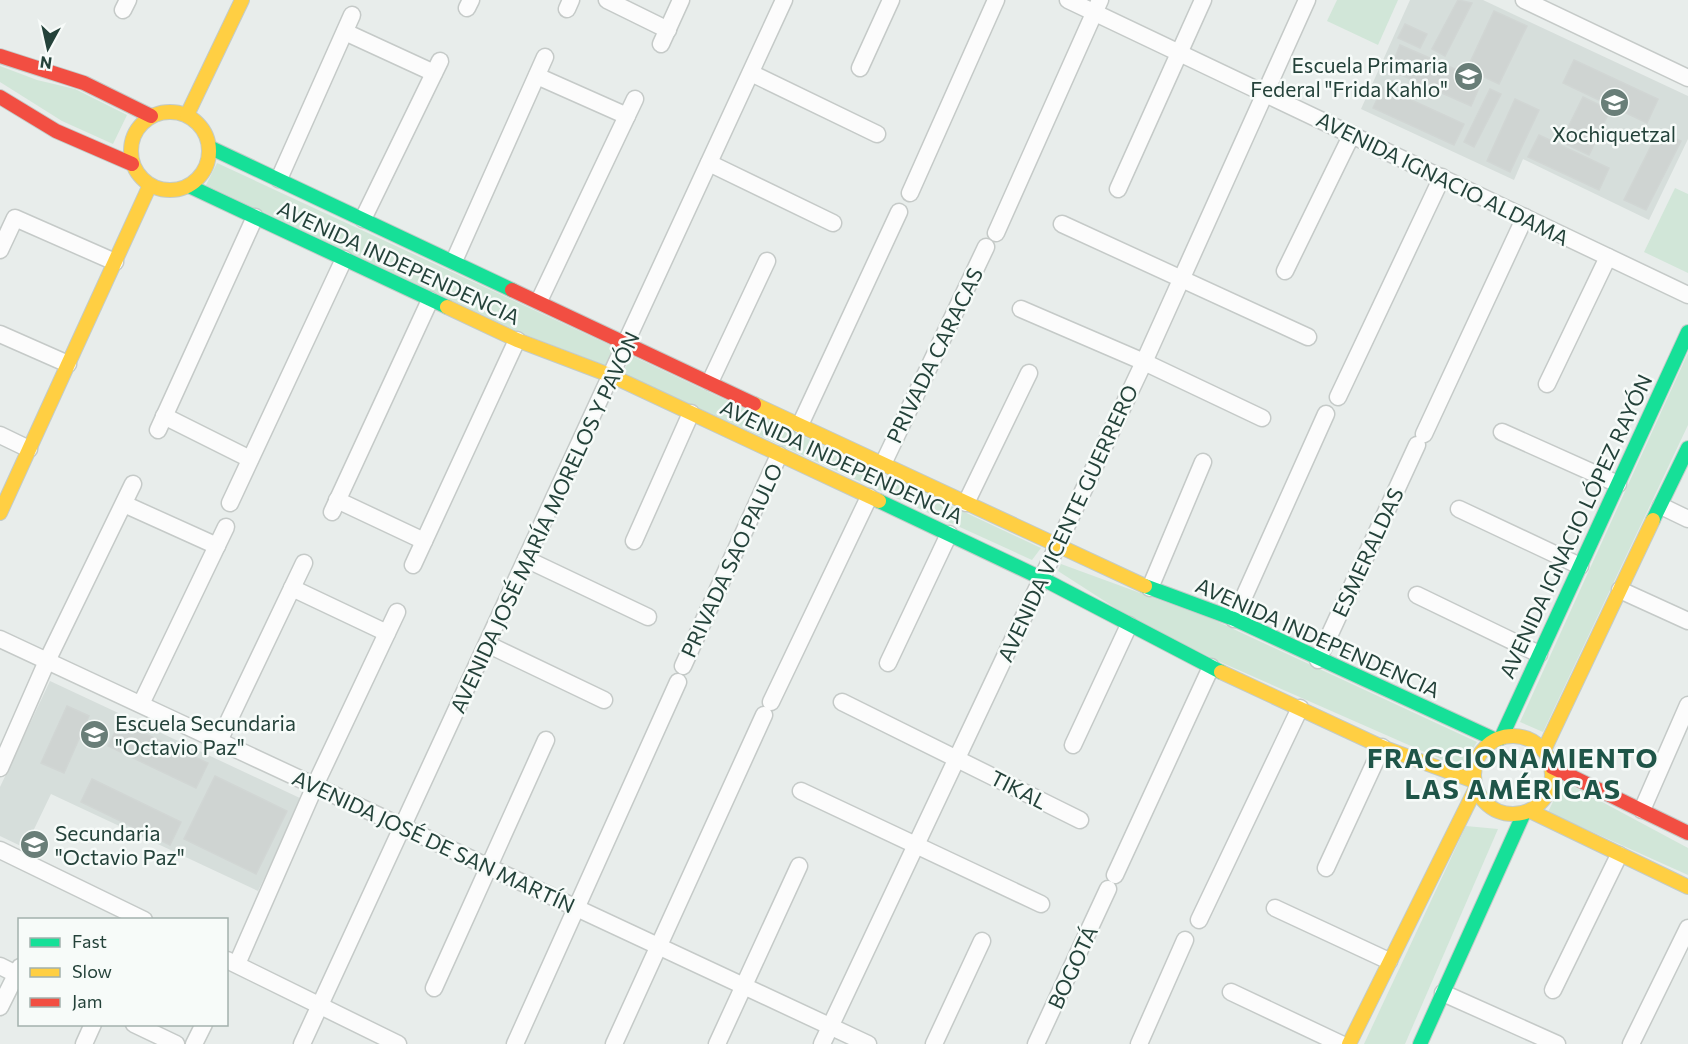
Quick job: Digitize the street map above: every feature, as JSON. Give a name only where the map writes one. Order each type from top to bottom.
[{"type":"main road","points":[[187,115],[242,0]]},
{"type":"main road","points":[[0,56],[84,83],[151,116]]},
{"type":"main road","points":[[0,97],[56,131],[132,164]]},
{"type":"main road","points":[[169,111],[187,115],[198,123],[206,134],[209,147],[208,162],[201,176],[189,186],[176,190],[150,185],[139,176],[132,164],[130,150],[133,136],[140,124],[151,116],[169,111]]},
{"type":"main road","name":"AVENIDA INDEPENDENCIA","points":[[209,147],[627,342],[1057,547],[1150,588],[1234,619],[1317,660],[1498,739]]},
{"type":"main road","points":[[0,513],[150,185]]},
{"type":"main road","name":"AVENIDA INDEPENDENCIA","points":[[189,186],[517,340],[612,376],[1041,578],[1210,667],[1382,747],[1475,784]]},
{"type":"main road","name":"AVENIDA IGNACIO LÓPEZ RAYÓN","points":[[1498,739],[1688,332]]},
{"type":"main road","points":[[1544,750],[1688,448]]},
{"type":"main road","points":[[1349,1044],[1475,784],[1478,757],[1498,739],[1517,736],[1532,740],[1544,750],[1552,766],[1553,780],[1549,793],[1541,804],[1527,812],[1506,814],[1490,807],[1475,784]]},
{"type":"main road","points":[[1552,766],[1688,833]]},
{"type":"main road","points":[[1527,812],[1688,887]]},
{"type":"main road","points":[[1420,1044],[1527,812]]},
{"type":"street","points":[[607,0],[664,37],[681,0]]},
{"type":"street","name":"AVENIDA JOSÉ MARÍA MORELOS Y PAVÓN","points":[[302,1044],[784,0]]},
{"type":"street","points":[[860,68],[891,0]]},
{"type":"street","points":[[910,193],[996,0]]},
{"type":"street","name":"AVENIDA IGNACIO ALDAMA","points":[[1068,0],[1097,6],[1178,52],[1688,295]]},
{"type":"street","points":[[1118,189],[1203,0]]},
{"type":"street","name":"AVENIDA VICENTE GUERRERO","points":[[822,1044],[1144,362],[1307,0]]},
{"type":"street","points":[[1524,0],[1688,78]]},
{"type":"street","points":[[996,233],[1097,6]]},
{"type":"street","points":[[279,179],[352,15]]},
{"type":"street","points":[[345,32],[437,67],[363,219]]},
{"type":"street","points":[[454,261],[545,57]]},
{"type":"street","points":[[751,73],[877,134]]},
{"type":"street","points":[[537,76],[627,116]]},
{"type":"street","points":[[539,301],[635,99]]},
{"type":"street","points":[[1285,271],[1352,134]]},
{"type":"street","points":[[709,163],[833,224]]},
{"type":"street","points":[[1338,397],[1442,177]]},
{"type":"street","points":[[800,425],[899,212]]},
{"type":"street","points":[[250,459],[161,423],[255,217]]},
{"type":"street","name":"ESMERALDAS","points":[[1317,660],[1524,217]]},
{"type":"street","points":[[0,250],[15,218],[114,262]]},
{"type":"street","points":[[1062,224],[1308,337]]},
{"type":"street","name":"PRIVADA CARACAS","points":[[883,464],[986,247]]},
{"type":"street","points":[[1547,384],[1608,257]]},
{"type":"street","points":[[230,503],[344,259]]},
{"type":"street","points":[[710,382],[766,261]]},
{"type":"street","points":[[424,541],[335,506],[430,300]]},
{"type":"street","points":[[1021,309],[1144,362],[1262,418]]},
{"type":"street","points":[[0,334],[68,364]]},
{"type":"street","points":[[412,565],[517,340]]},
{"type":"street","points":[[966,503],[1029,373]]},
{"type":"street","points":[[634,541],[691,413]]},
{"type":"street","points":[[1234,619],[1326,414]]},
{"type":"street","points":[[1502,432],[1618,484]]},
{"type":"street","points":[[0,435],[29,449]]},
{"type":"street","name":"PRIVADA SAO PAULO","points":[[515,1044],[779,454]]},
{"type":"street","points":[[1150,588],[1203,462]]},
{"type":"street","points":[[0,768],[47,661],[133,484]]},
{"type":"street","points":[[614,1044],[767,709],[869,497]]},
{"type":"street","points":[[124,504],[217,546]]},
{"type":"street","points":[[1661,506],[1688,519]]},
{"type":"street","points":[[1459,509],[1580,566]]},
{"type":"street","points":[[141,705],[226,527]]},
{"type":"street","points":[[888,663],[949,534]]},
{"type":"street","points":[[526,560],[648,617]]},
{"type":"street","points":[[219,741],[304,563]]},
{"type":"street","points":[[292,588],[387,633]]},
{"type":"street","points":[[1620,590],[1688,621]]},
{"type":"street","points":[[1417,595],[1539,654]]},
{"type":"street","points":[[397,612],[232,962],[398,1044]]},
{"type":"street","points":[[1073,745],[1129,625]]},
{"type":"street","name":"AVENIDA JOSÉ DE SAN MARTÍN","points":[[0,639],[868,1044]]},
{"type":"street","points":[[487,644],[604,700]]},
{"type":"street","name":"BOGOTÁ","points":[[1036,1044],[1210,667]]},
{"type":"street","name":"TIKAL","points":[[842,702],[1080,820]]},
{"type":"street","points":[[1642,810],[1688,705]]},
{"type":"street","points":[[1199,920],[1300,708]]},
{"type":"street","points":[[434,988],[546,740]]},
{"type":"street","points":[[1326,868],[1382,747]]},
{"type":"street","points":[[801,791],[1041,904]]},
{"type":"street","points":[[0,850],[140,918]]},
{"type":"street","points":[[1553,990],[1619,855]]},
{"type":"street","points":[[717,1044],[799,866]]},
{"type":"street","points":[[1275,908],[1389,961]]},
{"type":"street","points":[[1631,1044],[1688,928]]},
{"type":"street","points":[[1138,1044],[1185,940]]},
{"type":"street","points":[[934,1044],[982,941]]},
{"type":"street","points":[[0,966],[18,970],[0,1007]]},
{"type":"street","points":[[1232,992],[1341,1044]]},
{"type":"street","points":[[1443,993],[1557,1044]]},
{"type":"street","points":[[84,1044],[92,1026]]},
{"type":"street","points":[[138,1026],[176,1044]]},
{"type":"street","points":[[194,1044],[203,1026]]},
{"type":"shaded area","points":[[1410,0],[1483,0],[1688,96],[1688,139],[1649,220],[1523,159],[1514,180],[1361,109]]},
{"type":"shaded area","name":"Escuela Secundaria \"Octavio Paz\"","points":[[50,681],[302,799],[258,891],[51,794],[25,848],[0,836],[0,787]]},
{"type":"green space","points":[[1337,0],[1398,0],[1378,45],[1327,21]]},
{"type":"green space","points":[[0,66],[37,80],[75,89],[127,115],[113,144],[62,121],[0,82]]},
{"type":"green space","points":[[217,163],[616,348],[607,366],[521,333],[206,185]]},
{"type":"green space","points":[[1675,188],[1688,194],[1688,273],[1644,252]]},
{"type":"green space","points":[[1688,353],[1688,425],[1543,732],[1520,722]]},
{"type":"green space","points":[[632,356],[1041,548],[1032,560],[622,373]]},
{"type":"green space","points":[[1061,564],[1214,620],[1477,742],[1461,768],[1218,661],[1131,618],[1058,571]]},
{"type":"green space","points":[[1563,781],[1688,848],[1688,875],[1548,812]]},
{"type":"green space","points":[[1466,826],[1498,829],[1405,1044],[1364,1044]]},
{"type":"building","points":[[1458,0],[1472,3],[1445,56],[1432,49]]},
{"type":"building","points":[[1494,11],[1527,26],[1499,84],[1467,69]]},
{"type":"building","points":[[1405,24],[1427,34],[1420,48],[1398,38]]},
{"type":"building","points":[[1400,45],[1482,81],[1471,106],[1390,70]]},
{"type":"building","points":[[1574,60],[1658,99],[1647,123],[1563,83]]},
{"type":"building","points":[[1383,87],[1464,124],[1454,145],[1373,108]]},
{"type":"building","points":[[1490,89],[1501,94],[1474,147],[1464,142]]},
{"type":"building","points":[[1583,97],[1610,110],[1589,155],[1561,142]]},
{"type":"building","points":[[1515,99],[1539,110],[1510,172],[1487,161]]},
{"type":"building","points":[[1659,130],[1681,141],[1646,210],[1624,200]]},
{"type":"building","points":[[1539,135],[1609,168],[1599,190],[1528,157]]},
{"type":"building","points":[[67,706],[89,716],[64,773],[41,763]]},
{"type":"building","points":[[120,722],[208,763],[196,788],[108,746]]},
{"type":"building","points":[[215,776],[287,811],[256,874],[184,839]]},
{"type":"building","points":[[92,779],[181,822],[170,845],[81,802]]},
{"type":"traffic: fast","points":[[209,147],[512,290]]},
{"type":"traffic: fast","points":[[189,186],[447,307]]},
{"type":"traffic: fast","points":[[1501,738],[1688,332]]},
{"type":"traffic: fast","points":[[1653,520],[1688,448]]},
{"type":"traffic: fast","points":[[879,501],[1041,578],[1221,672]]},
{"type":"traffic: fast","points":[[1145,586],[1234,619],[1496,740]]},
{"type":"traffic: fast","points":[[1420,1044],[1524,813]]},
{"type":"traffic: slow","points":[[187,115],[242,0]]},
{"type":"traffic: slow","points":[[162,112],[178,112],[192,118],[203,129],[209,143],[209,151],[209,159],[203,173],[192,184],[178,190],[162,190],[148,184],[137,173],[131,159],[131,143],[137,129],[148,118],[162,112]]},
{"type":"traffic: slow","points":[[0,513],[150,185]]},
{"type":"traffic: slow","points":[[447,307],[517,340],[612,376],[879,501]]},
{"type":"traffic: slow","points":[[754,404],[1145,586]]},
{"type":"traffic: slow","points":[[1544,750],[1653,520]]},
{"type":"traffic: slow","points":[[1221,672],[1382,747],[1474,781]]},
{"type":"traffic: slow","points":[[1505,736],[1521,736],[1535,742],[1546,753],[1552,767],[1552,775],[1552,783],[1546,797],[1535,808],[1521,814],[1505,814],[1491,808],[1480,797],[1474,783],[1474,767],[1480,753],[1491,742],[1505,736]]},
{"type":"traffic: slow","points":[[1349,1044],[1476,788]]},
{"type":"traffic: slow","points":[[1530,811],[1688,887]]},
{"type":"traffic: jam","points":[[0,56],[84,83],[151,116]]},
{"type":"traffic: jam","points":[[0,97],[56,131],[132,164]]},
{"type":"traffic: jam","points":[[512,290],[754,404]]},
{"type":"traffic: jam","points":[[1552,767],[1688,833]]},
{"type":"place","name":"Escuela Primaria Federal \"Frida Kahlo\"","points":[[1469,76]]},
{"type":"place","name":"Xochiquetzal","points":[[1614,102]]},
{"type":"place","name":"Escuela Secundaria \"Octavio Paz\"","points":[[94,734]]},
{"type":"place","name":"Secundaria \"Octavio Paz\"","points":[[34,844]]},
{"type":"district","name":"FRACCIONAMIENTO LAS AMÉRICAS","points":[[1513,772]]}]
